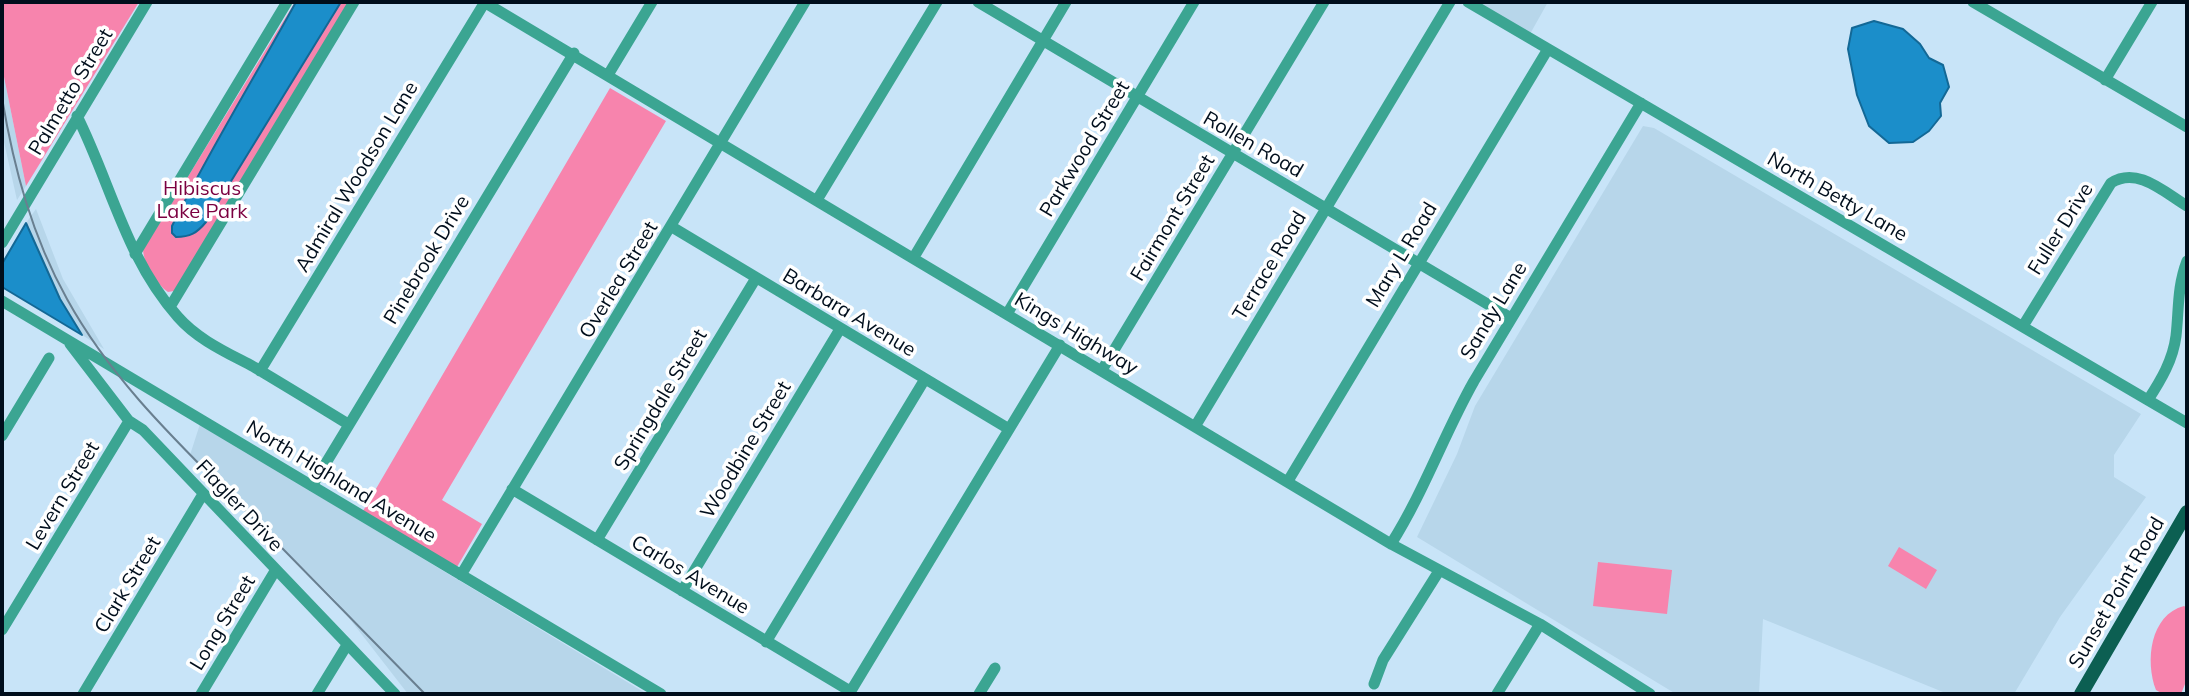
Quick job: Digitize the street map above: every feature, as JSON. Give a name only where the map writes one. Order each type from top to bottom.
[{"type":"main road","name":"Sunset Point Road","points":[[2081,694],[2187,512]]},
{"type":"street","name":"Palmetto Street","points":[[2,243],[147,2]]},
{"type":"street","points":[[135,254],[287,2]]},
{"type":"street","points":[[170,307],[354,2]]},
{"type":"street","name":"Kings Highway","points":[[485,2],[1391,544],[1540,624],[1650,694]]},
{"type":"street","name":"Admiral Woodson Lane","points":[[260,371],[485,2]]},
{"type":"street","points":[[608,75],[652,2]]},
{"type":"street","name":"Overlea Street","points":[[461,575],[805,2]]},
{"type":"street","points":[[817,200],[937,2]]},
{"type":"street","name":"Rollen Road","points":[[978,2],[1511,318]]},
{"type":"street","points":[[914,257],[1066,2]]},
{"type":"street","name":"Parkwood Street","points":[[1007,314],[1194,2]]},
{"type":"street","name":"Fairmont Street","points":[[1102,370],[1324,2]]},
{"type":"street","name":"Terrace Road","points":[[1196,425],[1450,2]]},
{"type":"street","name":"North Betty Lane","points":[[1468,2],[2187,423]]},
{"type":"street","points":[[1973,2],[2187,127]]},
{"type":"street","points":[[2105,80],[2152,2]]},
{"type":"street","name":"Mary L Road","points":[[1288,481],[1548,49]]},
{"type":"street","name":"Pinebrook Drive","points":[[312,486],[574,53]]},
{"type":"street","name":"Sandy Lane","points":[[1391,544],[1414,506],[1458,409],[1641,103]]},
{"type":"street","points":[[77,116],[90,141],[121,226],[149,279],[170,307],[198,334],[348,424]]},
{"type":"street","name":"Fuller Drive","points":[[2023,326],[2111,183],[2126,177],[2141,178],[2187,206]]},
{"type":"street","name":"Barbara Avenue","points":[[672,227],[1009,429]]},
{"type":"street","points":[[2148,400],[2173,353],[2178,295],[2187,261]]},
{"type":"street","name":"Springdale Street","points":[[597,540],[756,278]]},
{"type":"street","name":"North Highland Avenue","points":[[2,301],[661,694]]},
{"type":"street","name":"Woodbine Street","points":[[682,591],[840,329]]},
{"type":"street","name":"Flagler Drive","points":[[64,338],[129,421],[143,430],[395,694]]},
{"type":"street","points":[[849,693],[1060,345]]},
{"type":"street","points":[[2,436],[49,358]]},
{"type":"street","points":[[766,642],[925,379]]},
{"type":"street","name":"Levern Street","points":[[2,630],[129,421]]},
{"type":"street","name":"Carlos Avenue","points":[[512,489],[849,693]]},
{"type":"street","name":"Clark Street","points":[[83,694],[203,494]]},
{"type":"street","name":"Long Street","points":[[201,694],[275,571]]},
{"type":"street","points":[[1374,684],[1383,660],[1439,571]]},
{"type":"street","points":[[1497,694],[1540,624]]},
{"type":"street","points":[[317,694],[347,645]]},
{"type":"street","points":[[979,694],[995,668]]},
{"type":"shaded area","points":[[1477,2],[1548,2],[1530,34]]},
{"type":"shaded area","points":[[2,67],[26,186],[17,200],[2,133]]},
{"type":"shaded area","points":[[1643,126],[1654,128],[2141,414],[2114,455],[2114,477],[2146,497],[2060,617],[2014,694],[1948,694],[1763,619],[1759,694],[1676,694],[1417,537],[1457,454],[1475,406]]},
{"type":"shaded area","points":[[36,209],[63,279],[104,349],[82,335],[60,299],[26,223]]},
{"type":"shaded area","points":[[200,424],[647,694],[408,694],[335,600],[190,455]]},
{"type":"green space","points":[[2,2],[139,2],[26,186],[2,67]]},
{"type":"green space","name":"Hibiscus Lake Park","points":[[295,2],[350,2],[174,291],[168,292],[151,273],[143,250]]},
{"type":"green space","points":[[610,88],[666,121],[442,500],[482,524],[457,567],[363,511]]},
{"type":"green space","points":[[1899,547],[1937,570],[1926,589],[1888,566]]},
{"type":"green space","points":[[1598,562],[1672,570],[1667,614],[1593,606]]},
{"type":"green space","points":[[2184,606],[2187,608],[2187,679],[2181,694],[2163,694],[2156,690],[2153,678],[2153,640],[2164,619]]},
{"type":"water","points":[[296,2],[341,2],[206,222],[193,234],[176,237],[172,226]]},
{"type":"water","points":[[1874,21],[1903,29],[1920,44],[1929,58],[1943,65],[1949,87],[1940,103],[1941,116],[1929,131],[1913,142],[1889,143],[1869,126],[1857,95],[1848,49],[1852,28]]},
{"type":"water","points":[[26,223],[60,299],[82,335],[2,287],[2,264]]},
{"type":"railway","points":[[2,98],[12,150],[34,226],[67,299],[103,354],[165,429],[425,694]]}]
